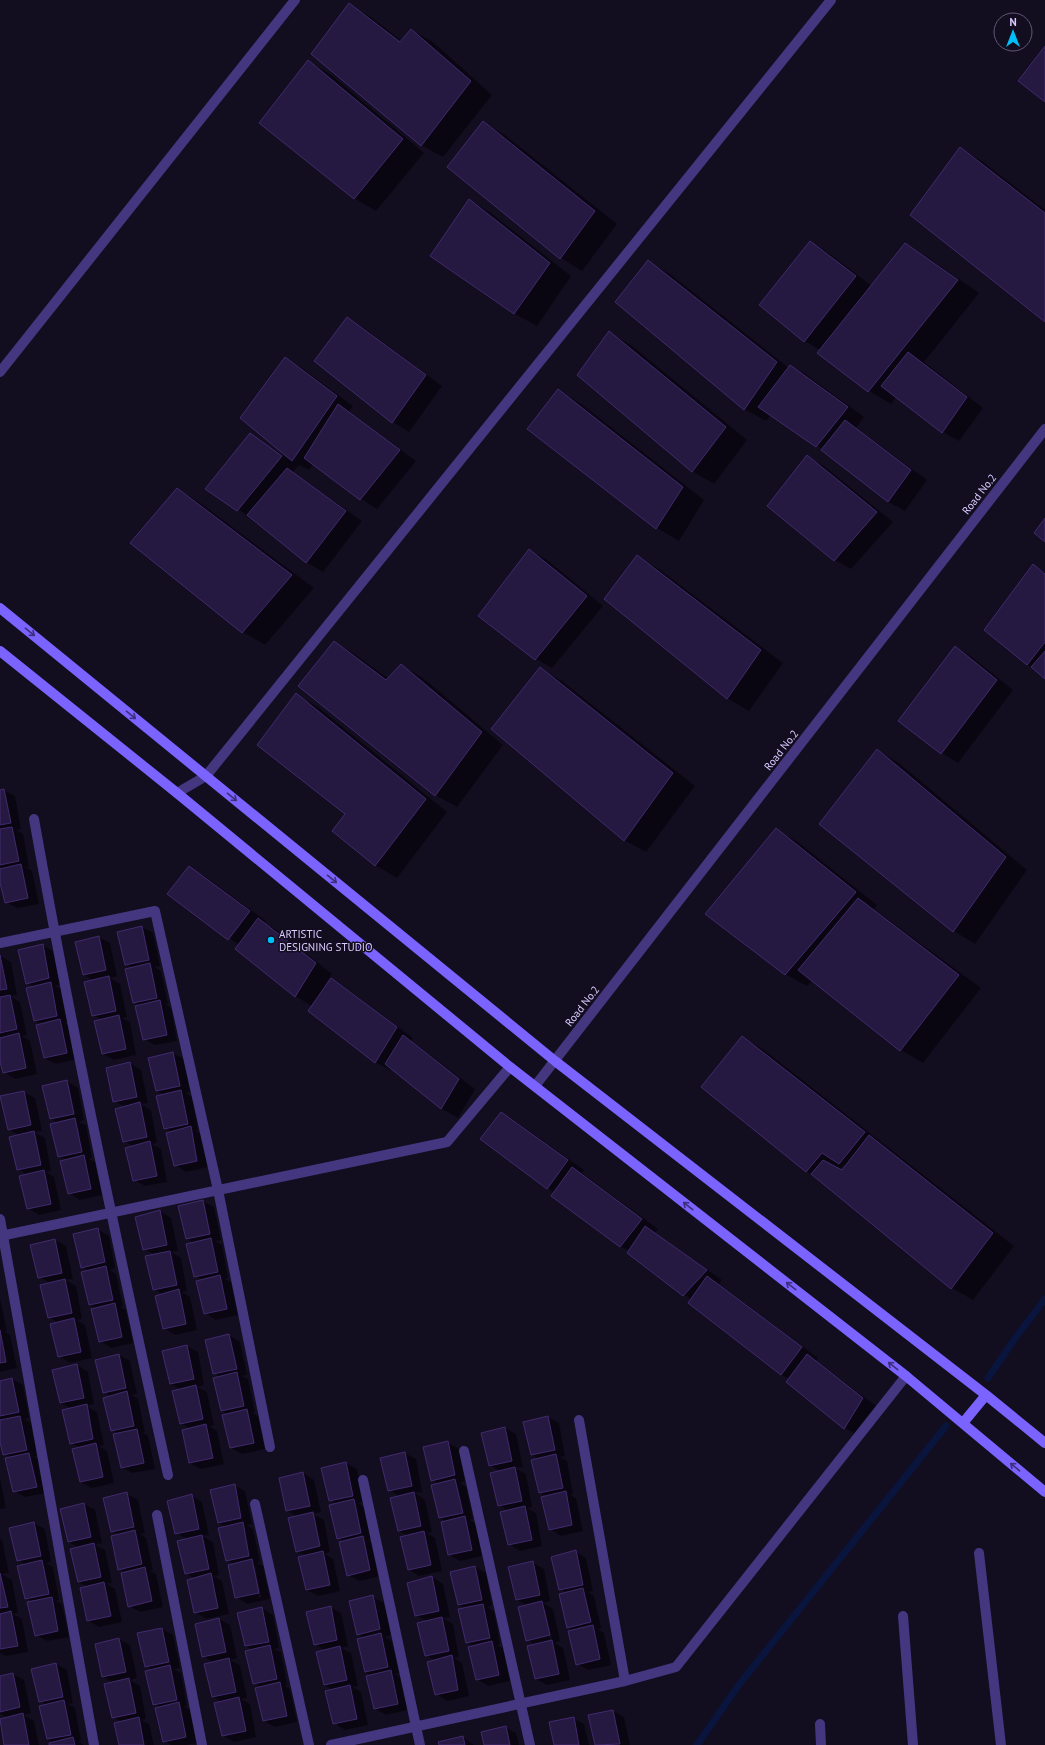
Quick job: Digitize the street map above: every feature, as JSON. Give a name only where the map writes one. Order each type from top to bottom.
[{"type":"main road","points":[[0,608],[555,1061],[1045,1442]]},
{"type":"main road","points":[[0,651],[177,793],[510,1067],[906,1376],[1045,1492]]},
{"type":"main road","points":[[963,1423],[986,1395]]},
{"type":"street","points":[[0,372],[295,0]]},
{"type":"street","points":[[177,793],[206,776],[831,0]]},
{"type":"street","name":"Road No.2","points":[[535,1086],[1045,429]]},
{"type":"street","points":[[34,819],[54,932],[110,1213],[168,1475]]},
{"type":"street","points":[[0,943],[155,911],[218,1190],[270,1447]]},
{"type":"street","points":[[2,1236],[447,1142],[510,1067]]},
{"type":"street","points":[[0,1219],[94,1745]]},
{"type":"street","points":[[331,1745],[625,1681],[676,1667],[906,1376]]},
{"type":"street","points":[[579,1420],[625,1681]]},
{"type":"street","points":[[464,1451],[530,1745]]},
{"type":"street","points":[[364,1480],[420,1745]]},
{"type":"street","points":[[255,1504],[309,1745]]},
{"type":"street","points":[[157,1515],[202,1745]]},
{"type":"street","points":[[979,1553],[1001,1745]]},
{"type":"street","points":[[904,1616],[913,1745]]},
{"type":"street","points":[[820,1724],[821,1745]]},
{"type":"building","points":[[349,3],[400,42],[411,29],[471,81],[421,146],[311,54]]},
{"type":"building","points":[[1045,46],[1045,102],[1018,81]]},
{"type":"building","points":[[308,60],[403,139],[354,199],[259,123]]},
{"type":"building","points":[[483,121],[595,211],[560,259],[447,167]]},
{"type":"building","points":[[960,147],[1045,213],[1045,322],[910,215]]},
{"type":"building","points":[[469,199],[550,263],[514,314],[430,256]]},
{"type":"building","points":[[810,241],[856,276],[804,342],[759,305]]},
{"type":"building","points":[[905,243],[958,280],[868,392],[817,353]]},
{"type":"building","points":[[648,260],[777,362],[744,410],[615,302]]},
{"type":"building","points":[[347,317],[426,375],[392,423],[314,361]]},
{"type":"building","points":[[609,331],[726,427],[692,472],[577,375]]},
{"type":"building","points":[[908,352],[967,397],[942,433],[881,386]]},
{"type":"building","points":[[285,357],[337,396],[292,461],[240,418]]},
{"type":"building","points":[[790,365],[848,407],[816,447],[758,407]]},
{"type":"building","points":[[558,389],[683,487],[656,529],[527,429]]},
{"type":"building","points":[[338,404],[400,450],[360,500],[304,458]]},
{"type":"building","points":[[845,420],[911,470],[888,502],[821,450]]},
{"type":"building","points":[[250,433],[282,456],[237,511],[205,489]]},
{"type":"building","points":[[807,455],[877,512],[834,561],[767,506]]},
{"type":"building","points":[[287,468],[346,511],[306,563],[247,515]]},
{"type":"building","points":[[177,488],[292,575],[242,633],[130,543]]},
{"type":"building","points":[[1045,518],[1045,542],[1034,533]]},
{"type":"building","points":[[529,549],[587,596],[535,660],[478,616]]},
{"type":"building","points":[[637,555],[761,650],[727,699],[604,599]]},
{"type":"building","points":[[1033,564],[1045,574],[1045,642],[1027,665],[984,630]]},
{"type":"building","points":[[334,641],[386,680],[401,664],[482,732],[435,796],[298,686]]},
{"type":"building","points":[[955,646],[997,680],[941,754],[898,721]]},
{"type":"building","points":[[1045,651],[1045,679],[1031,667]]},
{"type":"building","points":[[540,667],[673,773],[624,841],[491,729]]},
{"type":"building","points":[[296,693],[426,799],[375,866],[332,831],[345,814],[257,745]]},
{"type":"building","points":[[877,749],[1006,857],[953,932],[819,824]]},
{"type":"building","points":[[4,789],[11,823],[0,825],[0,790]]},
{"type":"building","points":[[12,827],[19,861],[0,865],[0,829]]},
{"type":"building","points":[[776,828],[856,892],[785,975],[705,914]]},
{"type":"building","points":[[21,864],[28,898],[5,903],[0,883],[0,869]]},
{"type":"building","points":[[189,866],[250,911],[228,940],[167,894]]},
{"type":"building","points":[[858,898],[959,975],[900,1051],[798,970]]},
{"type":"building","points":[[258,918],[316,963],[295,997],[235,949]]},
{"type":"building","points":[[142,926],[149,960],[125,965],[117,932]]},
{"type":"building","points":[[99,936],[106,970],[83,975],[75,942]]},
{"type":"building","points":[[43,944],[49,978],[26,984],[18,950]]},
{"type":"building","points":[[0,955],[7,989],[0,990]]},
{"type":"building","points":[[150,963],[157,998],[133,1003],[125,969]]},
{"type":"building","points":[[109,976],[116,1011],[92,1016],[84,982]]},
{"type":"building","points":[[331,978],[397,1027],[375,1063],[308,1011]]},
{"type":"building","points":[[51,982],[57,1016],[34,1021],[26,988]]},
{"type":"building","points":[[10,995],[17,1029],[0,1033],[0,997]]},
{"type":"building","points":[[160,1000],[167,1035],[143,1040],[135,1006]]},
{"type":"building","points":[[119,1015],[126,1049],[102,1054],[94,1021]]},
{"type":"building","points":[[60,1019],[67,1053],[44,1058],[36,1025]]},
{"type":"building","points":[[19,1033],[26,1068],[3,1073],[0,1062],[0,1038]]},
{"type":"building","points":[[403,1035],[459,1079],[441,1109],[385,1064]]},
{"type":"building","points":[[742,1036],[865,1132],[839,1164],[822,1153],[806,1172],[701,1087]]},
{"type":"building","points":[[173,1052],[180,1086],[156,1091],[148,1058]]},
{"type":"building","points":[[130,1062],[137,1097],[113,1102],[106,1068]]},
{"type":"building","points":[[67,1080],[74,1114],[50,1119],[42,1086]]},
{"type":"building","points":[[181,1090],[188,1124],[164,1129],[156,1096]]},
{"type":"building","points":[[24,1091],[31,1125],[8,1130],[0,1096]]},
{"type":"building","points":[[140,1102],[147,1137],[123,1142],[115,1109]]},
{"type":"building","points":[[501,1112],[568,1160],[547,1189],[480,1139]]},
{"type":"building","points":[[75,1118],[82,1152],[58,1157],[50,1124]]},
{"type":"building","points":[[191,1126],[197,1161],[174,1166],[166,1133]]},
{"type":"building","points":[[34,1131],[41,1165],[17,1170],[9,1137]]},
{"type":"building","points":[[869,1135],[993,1233],[951,1289],[811,1174],[823,1160],[842,1170]]},
{"type":"building","points":[[150,1141],[157,1176],[133,1181],[125,1148]]},
{"type":"building","points":[[84,1155],[91,1189],[68,1194],[60,1161]]},
{"type":"building","points":[[572,1167],[642,1219],[620,1247],[551,1196]]},
{"type":"building","points":[[44,1170],[51,1204],[27,1209],[19,1176]]},
{"type":"building","points":[[203,1200],[210,1234],[186,1239],[178,1206]]},
{"type":"building","points":[[160,1210],[167,1245],[143,1250],[135,1217]]},
{"type":"building","points":[[645,1226],[707,1270],[683,1296],[627,1253]]},
{"type":"building","points":[[98,1228],[105,1262],[81,1268],[73,1234]]},
{"type":"building","points":[[211,1238],[218,1272],[194,1277],[186,1244]]},
{"type":"building","points":[[55,1239],[62,1273],[38,1278],[30,1245]]},
{"type":"building","points":[[170,1251],[177,1285],[153,1290],[145,1256]]},
{"type":"building","points":[[106,1266],[113,1300],[89,1305],[81,1272]]},
{"type":"building","points":[[220,1275],[227,1309],[204,1314],[196,1281]]},
{"type":"building","points":[[707,1276],[802,1347],[781,1375],[688,1303]]},
{"type":"building","points":[[65,1279],[72,1313],[48,1318],[40,1285]]},
{"type":"building","points":[[179,1289],[186,1324],[163,1329],[155,1296]]},
{"type":"building","points":[[115,1303],[122,1337],[99,1342],[91,1309]]},
{"type":"building","points":[[74,1318],[81,1352],[58,1357],[50,1324]]},
{"type":"building","points":[[0,1330],[6,1362],[0,1363]]},
{"type":"building","points":[[229,1334],[237,1369],[213,1374],[205,1340]]},
{"type":"building","points":[[187,1345],[194,1379],[170,1384],[162,1351]]},
{"type":"building","points":[[119,1354],[126,1388],[103,1393],[95,1360]]},
{"type":"building","points":[[807,1354],[863,1398],[844,1429],[786,1382]]},
{"type":"building","points":[[77,1364],[84,1398],[60,1403],[52,1370]]},
{"type":"building","points":[[237,1372],[244,1406],[221,1411],[213,1378]]},
{"type":"building","points":[[12,1378],[19,1412],[0,1416],[0,1381]]},
{"type":"building","points":[[196,1385],[203,1419],[180,1424],[172,1391]]},
{"type":"building","points":[[127,1391],[134,1426],[111,1431],[103,1398]]},
{"type":"building","points":[[87,1404],[93,1439],[70,1444],[62,1410]]},
{"type":"building","points":[[247,1409],[254,1443],[230,1448],[222,1415]]},
{"type":"building","points":[[20,1416],[27,1450],[3,1455],[0,1442],[0,1420]]},
{"type":"building","points":[[548,1416],[555,1450],[531,1455],[523,1422]]},
{"type":"building","points":[[206,1424],[213,1458],[189,1463],[182,1430]]},
{"type":"building","points":[[505,1427],[512,1461],[489,1466],[481,1433]]},
{"type":"building","points":[[137,1429],[144,1463],[121,1468],[113,1434]]},
{"type":"building","points":[[448,1441],[455,1475],[431,1481],[423,1447]]},
{"type":"building","points":[[96,1443],[103,1477],[80,1482],[72,1449]]},
{"type":"building","points":[[405,1452],[412,1486],[388,1491],[380,1458]]},
{"type":"building","points":[[29,1453],[37,1487],[13,1492],[5,1458]]},
{"type":"building","points":[[556,1454],[563,1488],[539,1493],[531,1460]]},
{"type":"building","points":[[346,1462],[353,1496],[329,1501],[321,1468]]},
{"type":"building","points":[[515,1467],[522,1501],[498,1506],[490,1473]]},
{"type":"building","points":[[303,1472],[310,1506],[286,1511],[279,1478]]},
{"type":"building","points":[[455,1479],[463,1513],[439,1518],[431,1485]]},
{"type":"building","points":[[235,1484],[241,1518],[218,1523],[210,1490]]},
{"type":"building","points":[[566,1491],[572,1525],[549,1530],[541,1497]]},
{"type":"building","points":[[127,1492],[134,1527],[111,1532],[103,1498]]},
{"type":"building","points":[[414,1492],[421,1526],[398,1531],[390,1498]]},
{"type":"building","points":[[192,1494],[199,1529],[175,1534],[167,1501]]},
{"type":"building","points":[[354,1499],[361,1533],[337,1539],[329,1505]]},
{"type":"building","points":[[84,1503],[91,1537],[68,1542],[60,1509]]},
{"type":"building","points":[[525,1506],[532,1540],[508,1545],[500,1512]]},
{"type":"building","points":[[313,1512],[320,1546],[296,1552],[288,1518]]},
{"type":"building","points":[[465,1516],[472,1550],[448,1555],[441,1522]]},
{"type":"building","points":[[34,1522],[41,1556],[17,1561],[9,1528]]},
{"type":"building","points":[[243,1522],[249,1556],[226,1561],[218,1528]]},
{"type":"building","points":[[135,1530],[142,1564],[118,1570],[111,1536]]},
{"type":"building","points":[[424,1531],[431,1565],[408,1570],[400,1537]]},
{"type":"building","points":[[202,1535],[209,1569],[185,1574],[177,1541]]},
{"type":"building","points":[[363,1536],[370,1570],[347,1576],[339,1542]]},
{"type":"building","points":[[94,1543],[101,1577],[78,1582],[70,1549]]},
{"type":"building","points":[[576,1550],[583,1585],[559,1590],[551,1557]]},
{"type":"building","points":[[323,1551],[330,1585],[306,1590],[298,1557]]},
{"type":"building","points":[[252,1559],[259,1593],[235,1598],[228,1565]]},
{"type":"building","points":[[42,1560],[49,1594],[25,1599],[17,1566]]},
{"type":"building","points":[[533,1561],[540,1595],[516,1600],[508,1567]]},
{"type":"building","points":[[475,1566],[482,1600],[458,1605],[450,1572]]},
{"type":"building","points":[[145,1567],[152,1601],[128,1607],[121,1573]]},
{"type":"building","points":[[0,1573],[8,1607],[0,1608]]},
{"type":"building","points":[[211,1573],[218,1608],[194,1613],[187,1580]]},
{"type":"building","points":[[432,1576],[439,1611],[415,1616],[407,1583]]},
{"type":"building","points":[[104,1582],[111,1616],[87,1621],[80,1588]]},
{"type":"building","points":[[583,1588],[591,1622],[567,1628],[559,1594]]},
{"type":"building","points":[[373,1595],[380,1629],[357,1635],[349,1601]]},
{"type":"building","points":[[52,1597],[58,1631],[35,1636],[27,1602]]},
{"type":"building","points":[[542,1601],[550,1635],[526,1641],[518,1607]]},
{"type":"building","points":[[483,1604],[490,1638],[466,1643],[458,1609]]},
{"type":"building","points":[[331,1606],[337,1640],[314,1645],[306,1612]]},
{"type":"building","points":[[262,1607],[269,1642],[245,1646],[237,1613]]},
{"type":"building","points":[[11,1611],[18,1646],[0,1649],[0,1614]]},
{"type":"building","points":[[442,1617],[449,1651],[425,1656],[417,1623]]},
{"type":"building","points":[[219,1618],[226,1652],[202,1657],[195,1624]]},
{"type":"building","points":[[593,1625],[600,1659],[576,1665],[568,1631]]},
{"type":"building","points":[[162,1628],[169,1662],[145,1667],[137,1633]]},
{"type":"building","points":[[381,1633],[388,1667],[365,1672],[357,1639]]},
{"type":"building","points":[[119,1638],[126,1672],[102,1677],[95,1644]]},
{"type":"building","points":[[552,1640],[559,1674],[535,1679],[527,1646]]},
{"type":"building","points":[[492,1641],[499,1675],[476,1680],[468,1647]]},
{"type":"building","points":[[270,1645],[277,1679],[253,1684],[245,1651]]},
{"type":"building","points":[[340,1646],[347,1680],[324,1685],[316,1652]]},
{"type":"building","points":[[452,1655],[458,1690],[435,1695],[427,1662]]},
{"type":"building","points":[[229,1658],[236,1692],[212,1697],[204,1664]]},
{"type":"building","points":[[56,1663],[63,1697],[39,1702],[31,1669]]},
{"type":"building","points":[[170,1665],[177,1700],[153,1705],[145,1671]]},
{"type":"building","points":[[391,1670],[398,1704],[374,1709],[366,1676]]},
{"type":"building","points":[[13,1673],[20,1707],[0,1712],[0,1676]]},
{"type":"building","points":[[129,1678],[136,1713],[112,1718],[104,1684]]},
{"type":"building","points":[[280,1682],[287,1716],[263,1721],[255,1688]]},
{"type":"building","points":[[350,1685],[357,1719],[333,1724],[325,1691]]},
{"type":"building","points":[[239,1697],[246,1731],[222,1736],[214,1703]]},
{"type":"building","points":[[64,1700],[71,1735],[47,1739],[39,1706]]},
{"type":"building","points":[[179,1702],[186,1737],[163,1742],[155,1708]]},
{"type":"building","points":[[613,1710],[620,1744],[595,1745],[588,1715]]},
{"type":"building","points":[[23,1713],[29,1745],[4,1745],[0,1719]]},
{"type":"building","points":[[139,1717],[144,1745],[119,1745],[114,1723]]},
{"type":"building","points":[[574,1717],[579,1745],[554,1745],[549,1722]]},
{"type":"building","points":[[506,1726],[510,1745],[484,1745],[481,1732]]},
{"type":"building","points":[[463,1736],[465,1745],[439,1745],[438,1742]]},
{"type":"building","points":[[73,1737],[75,1745],[49,1745],[49,1743]]},
{"type":"waterway","points":[[988,1378],[1016,1337],[1045,1299]]},
{"type":"waterway","points":[[697,1745],[738,1686],[946,1426]]},
{"type":"place","name":"ARTISTIC DESIGNING STUDIO","points":[[271,940]]}]
